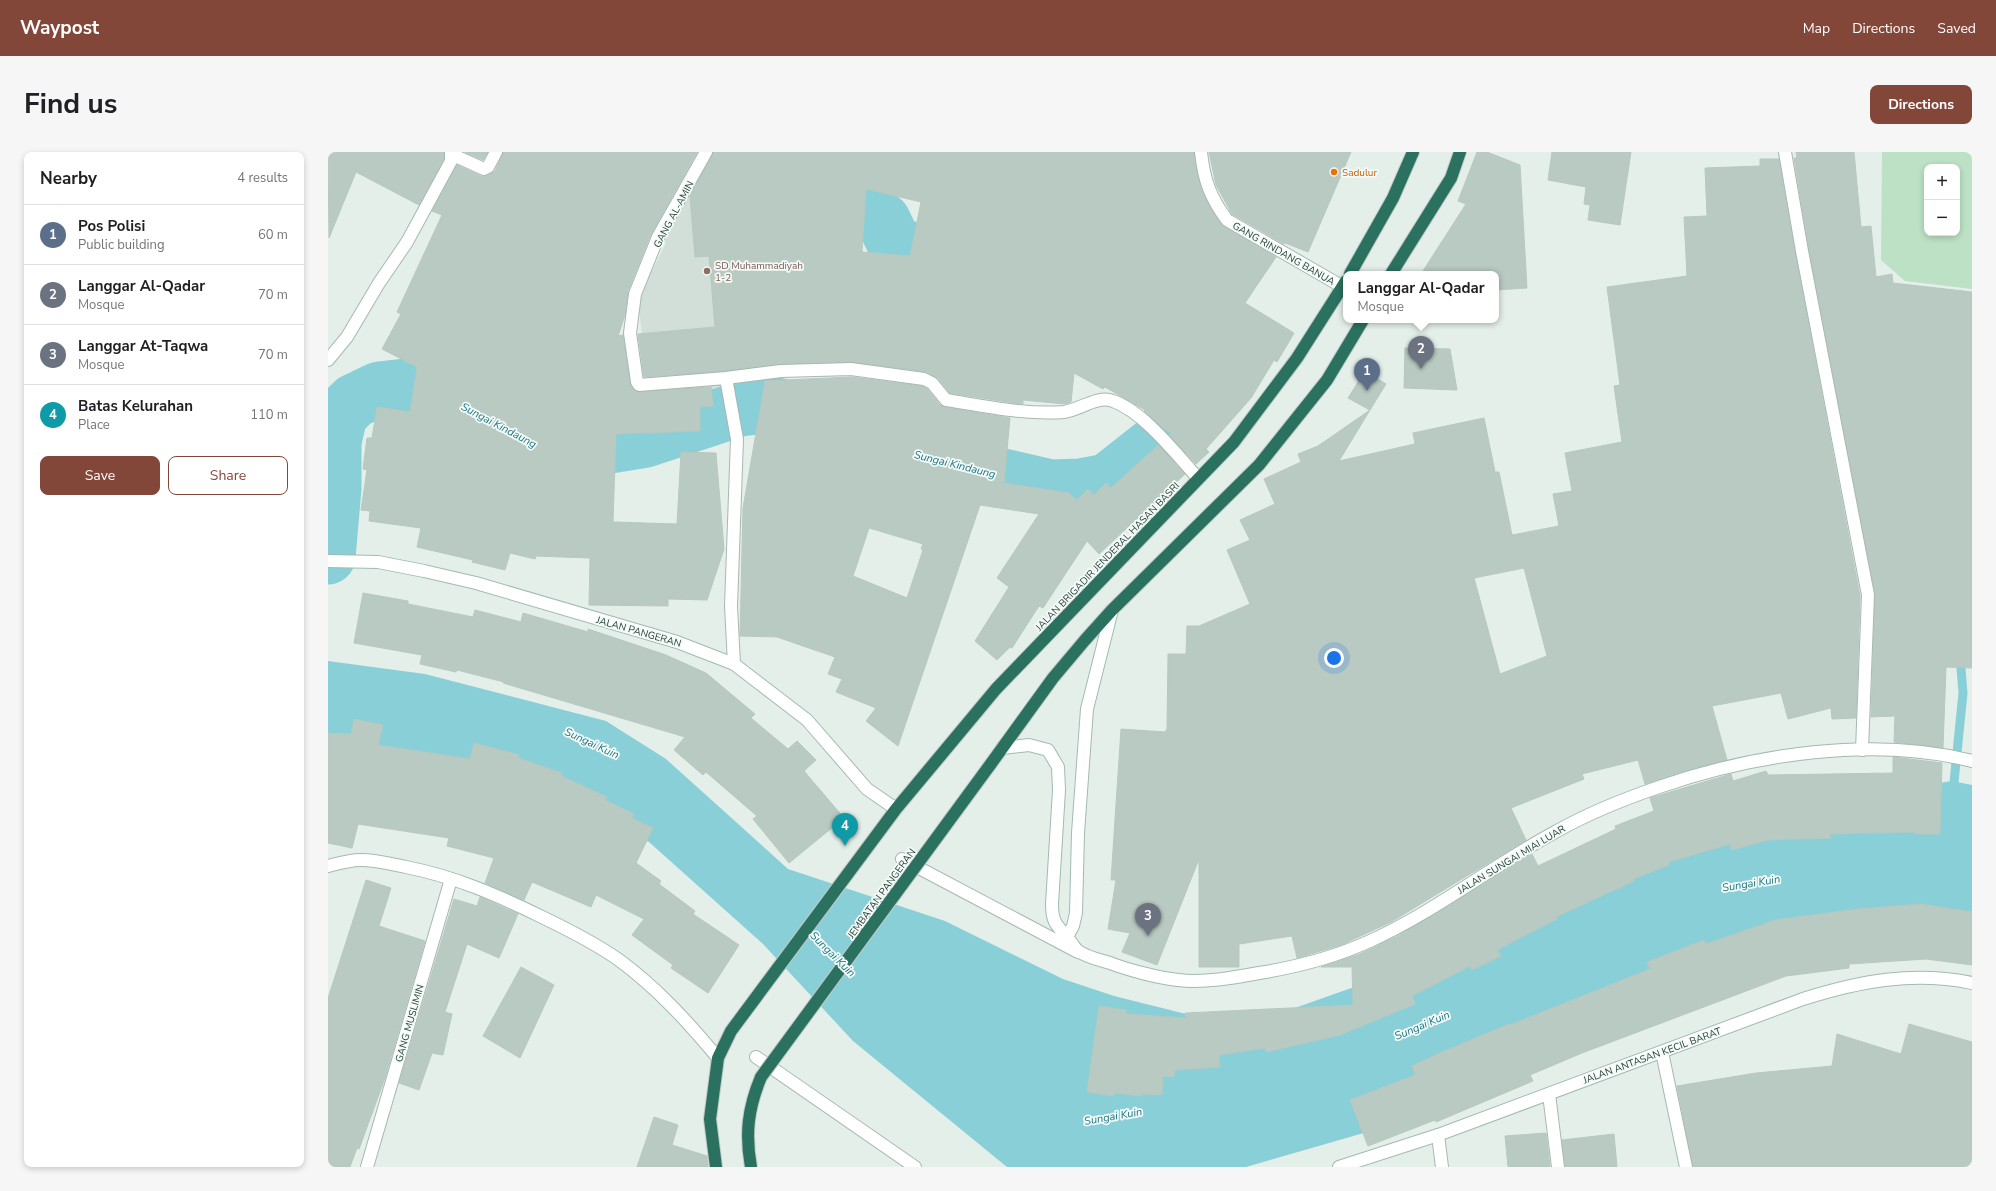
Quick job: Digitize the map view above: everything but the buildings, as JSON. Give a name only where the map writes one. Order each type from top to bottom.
[{"type":"highway","points":[[1352,271],[1393,198],[1413,152]]},
{"type":"highway","points":[[1393,271],[1451,178],[1460,152]]},
{"type":"highway","name":"JALAN BRIGADIR JENDERAL HASAN BASRI","points":[[718,1058],[731,1031],[896,809],[996,689],[1234,442],[1297,358],[1343,286]]},
{"type":"highway","points":[[1002,748],[1053,678],[1112,610],[1259,465],[1327,380],[1361,323]]},
{"type":"highway","name":"JEMBATAN PANGERAN","points":[[751,1167],[749,1154],[748,1118],[754,1092],[760,1077],[1002,748]]},
{"type":"highway","points":[[716,1167],[710,1118],[718,1058]]},
{"type":"street","points":[[328,360],[347,337],[379,283],[407,242],[451,160],[451,154],[484,169],[488,167],[496,152]]},
{"type":"street","name":"GANG AL-AMIN","points":[[706,152],[658,237],[635,294],[630,333],[637,382],[639,385],[726,378]]},
{"type":"street","points":[[1785,152],[1802,251],[1868,595],[1862,750]]},
{"type":"street","name":"GANG RINDANG BANUA","points":[[1201,155],[1206,186],[1214,202],[1227,220],[1343,283]]},
{"type":"street","points":[[734,664],[731,606],[737,439],[726,378],[780,371],[851,369],[924,379],[932,383],[946,400],[1014,410],[1064,412],[1103,399],[1113,400],[1136,414],[1168,445],[1198,478]]},
{"type":"street","name":"JALAN PANGERAN","points":[[328,561],[378,562],[476,583],[677,642],[734,664],[807,720],[867,789],[896,809]]},
{"type":"street","points":[[1067,937],[1073,926],[1076,913],[1078,833],[1087,709],[1112,610]]},
{"type":"street","points":[[1002,748],[1029,745],[1048,750],[1058,767],[1059,790],[1052,917],[1057,928],[1067,937],[1078,952]]},
{"type":"street","name":"JALAN SUNGAI MIAI LUAR","points":[[902,859],[1078,952],[1119,966],[1178,980],[1222,980],[1318,961],[1370,941],[1420,915],[1558,830],[1623,800],[1661,786],[1721,768],[1780,756],[1862,750],[1907,750],[1942,754],[1968,760]]},
{"type":"street","points":[[328,866],[361,860],[420,870],[493,893],[586,938],[619,961],[656,991],[680,1013],[718,1058]]},
{"type":"street","name":"GANG MUSLIMIN","points":[[367,1167],[451,879]]},
{"type":"street","name":"JALAN ANTASAN KECIL BARAT","points":[[1339,1167],[1438,1135],[1803,999],[1844,986],[1876,980],[1914,977],[1950,979],[1972,983]]},
{"type":"street","points":[[1662,1052],[1686,1167]]},
{"type":"street","points":[[756,1057],[915,1167]]},
{"type":"street","points":[[1549,1094],[1558,1167]]},
{"type":"street","points":[[1438,1135],[1442,1167]]},
{"type":"shaded area","name":"SD Muhammadiyah 1-2","points":[[621,152],[708,152],[737,167],[769,359],[770,401],[650,413],[638,298],[666,243],[618,219]]},
{"type":"green space","points":[[1882,152],[1972,152],[1972,289],[1905,281],[1881,260]]},
{"type":"water","name":"Sungai Kuin","points":[[328,661],[425,674],[606,721],[666,759],[788,869],[945,921],[1063,979],[1114,996],[1206,1019],[1264,1019],[1374,980],[1569,892],[1874,793],[1952,781],[1972,785],[1972,959],[1910,954],[1778,971],[1388,1126],[1246,1167],[1007,1167],[853,1041],[763,944],[649,842],[484,761],[328,768]]},
{"type":"waterway","name":"Sungai Kindaung","points":[[849,152],[841,172],[845,204],[883,220],[895,245],[985,266]]},
{"type":"waterway","name":"Sungai Kindaung","points":[[930,459],[1051,487],[1080,486],[1107,481],[1168,433],[1187,409],[1212,369]]},
{"type":"waterway","name":"Sungai Kindaung","points":[[328,557],[334,488],[334,442],[340,415],[354,401],[379,389],[414,385],[468,408],[538,447],[579,451],[646,440],[740,409],[776,405],[836,420]]},
{"type":"waterway","points":[[1953,792],[1963,693],[1960,656]]},
{"type":"place","name":"Sadulur","points":[[1334,172]]},
{"type":"place","name":"SD Muhammadiyah 1-2","points":[[707,271]]},
{"type":"place","name":"Langgar Al-Qadar","points":[[1421,369]]},
{"type":"place","name":"Pos Polisi","points":[[1367,391]]},
{"type":"place","name":"Batas Kelurahan","points":[[845,846]]},
{"type":"place","name":"Langgar At-Taqwa","points":[[1148,936]]}]
